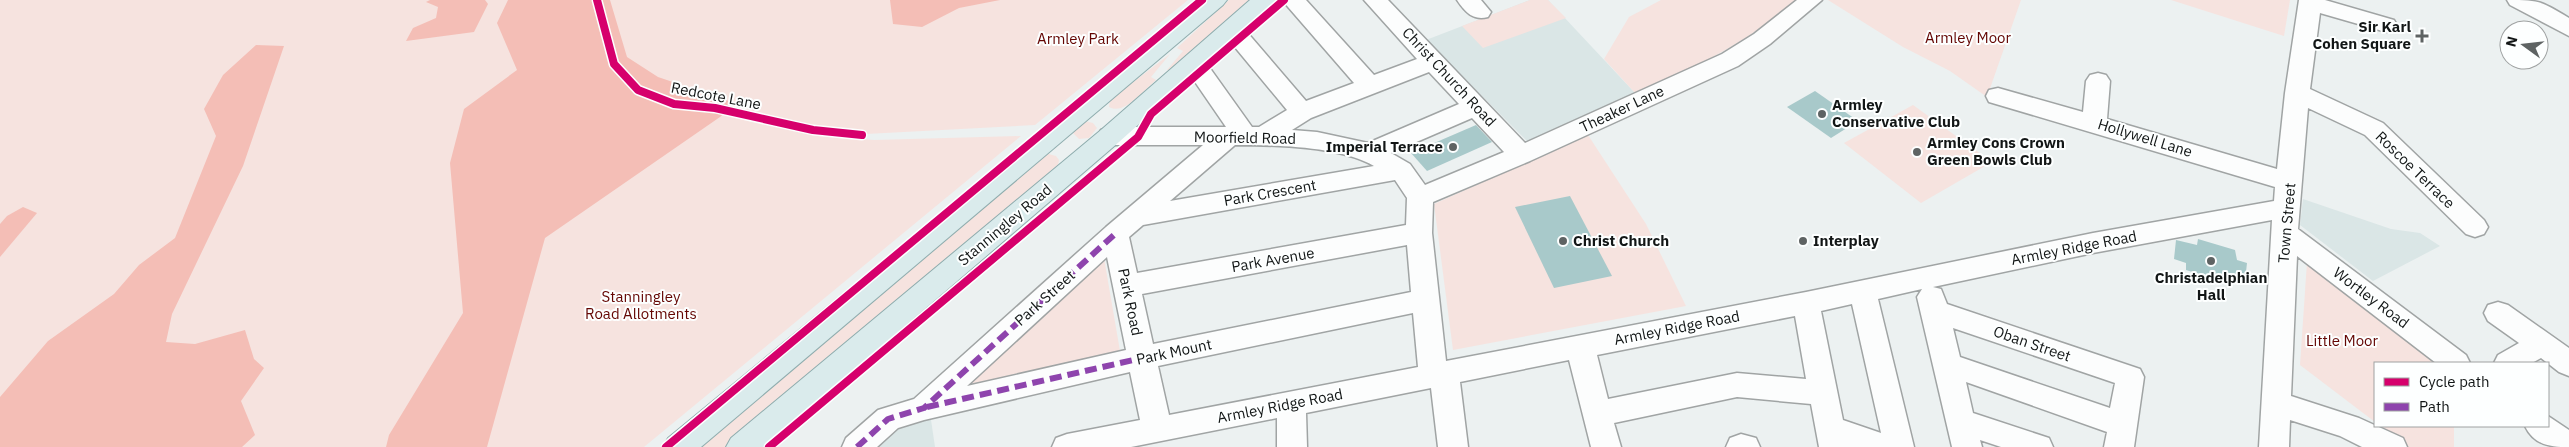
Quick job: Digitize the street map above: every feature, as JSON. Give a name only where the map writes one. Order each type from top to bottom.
[{"type":"main road","points":[[679,447],[1059,133],[1215,0]]},
{"type":"main road","name":"Stanningley Road","points":[[742,447],[1108,139],[1265,0]]},
{"type":"main road","points":[[1059,133],[1068,146],[1108,139],[1104,117],[1082,112]]},
{"type":"street","points":[[1293,0],[1371,87]]},
{"type":"street","name":"Christ Church Road","points":[[1375,0],[1477,106],[1521,155]]},
{"type":"street","name":"Theaker Lane","points":[[1420,197],[1521,155],[1730,60],[1762,39],[1811,0]]},
{"type":"street","points":[[2310,1],[2386,25]]},
{"type":"street","name":"Town Street","points":[[2274,447],[2287,208],[2297,93],[2310,1]]},
{"type":"street","points":[[2534,3],[2569,28]]},
{"type":"street","points":[[1232,29],[1302,112]]},
{"type":"street","name":"Park Street","points":[[857,447],[888,419],[924,408],[1116,234],[1246,137],[1302,112],[1371,87],[1433,61]]},
{"type":"street","points":[[1194,63],[1246,137]]},
{"type":"street","points":[[2094,123],[2098,81]]},
{"type":"street","name":"Roscoe Terrace","points":[[2297,93],[2374,130],[2475,226]]},
{"type":"street","name":"Hollywell Lane","points":[[1998,96],[2094,123],[2287,208]]},
{"type":"street","points":[[1370,152],[1477,106]]},
{"type":"street","name":"Moorfield Road","points":[[1108,139],[1246,137],[1318,141],[1370,152],[1400,170],[1420,197]]},
{"type":"street","name":"Park Crescent","points":[[1139,216],[1400,170]]},
{"type":"street","points":[[1420,197],[1419,233],[1424,300],[1453,447]]},
{"type":"street","name":"Armley Ridge Road","points":[[1067,447],[1806,302],[2094,243],[2287,208]]},
{"type":"street","name":"Wortley Road","points":[[2287,208],[2455,362]]},
{"type":"street","name":"Park Avenue","points":[[1126,286],[1419,233]]},
{"type":"street","name":"Park Road","points":[[1116,234],[1157,429]]},
{"type":"street","points":[[1926,277],[1964,434],[2038,447]]},
{"type":"street","points":[[1862,290],[1899,447]]},
{"type":"street","name":"Park Mount","points":[[924,408],[1142,358],[1424,300]]},
{"type":"street","points":[[1806,302],[1832,437],[1884,447]]},
{"type":"street","name":"Oban Street","points":[[1934,311],[2130,377],[2121,436]]},
{"type":"street","points":[[2498,313],[2569,364]]},
{"type":"street","points":[[2510,362],[2542,344]]},
{"type":"street","points":[[1580,346],[1606,447]]},
{"type":"street","points":[[1947,364],[2121,436]]},
{"type":"street","points":[[1597,414],[1737,385],[1824,393]]},
{"type":"street","points":[[2275,403],[2349,428],[2392,447]]},
{"type":"street","points":[[1292,404],[1292,447]]},
{"type":"street","points":[[2541,427],[2569,447]]},
{"type":"shaded area","points":[[430,0],[485,0],[488,4],[474,32],[406,41],[413,28],[436,18],[438,7],[426,2]]},
{"type":"shaded area","points":[[508,0],[610,0],[627,57],[658,77],[735,103],[720,117],[545,238],[487,447],[386,447],[389,435],[463,313],[450,163],[464,109],[517,70],[497,23]]},
{"type":"shaded area","points":[[890,0],[1000,0],[959,8],[922,27],[893,24]]},
{"type":"shaded area","points":[[1530,0],[1548,0],[1636,94],[1528,142],[1426,40]]},
{"type":"shaded area","points":[[256,45],[284,46],[243,166],[172,314],[166,342],[195,344],[245,330],[254,359],[264,368],[241,401],[255,435],[242,447],[0,447],[0,397],[48,341],[114,294],[139,265],[175,238],[216,136],[204,109],[223,75]]},
{"type":"shaded area","points":[[2303,199],[2391,229],[2420,233],[2440,246],[2373,281],[2300,225]]},
{"type":"shaded area","points":[[23,207],[37,213],[0,257],[0,224],[7,216]]},
{"type":"shaded area","points":[[930,413],[935,447],[876,447],[908,419]]},
{"type":"green space","points":[[0,0],[1188,0],[1035,125],[828,136],[874,140],[1021,136],[644,447],[0,447]]},
{"type":"green space","points":[[1229,0],[1251,0],[1167,70],[1183,51],[1177,48]]},
{"type":"green space","points":[[1530,0],[1548,0],[1566,18],[1483,48],[1462,26]]},
{"type":"green space","points":[[1661,0],[1797,0],[1759,29],[1720,53],[1636,94],[1604,59],[1629,17]]},
{"type":"green space","name":"Armley Moor","points":[[1828,0],[2021,0],[1987,97],[1950,71],[1903,47]]},
{"type":"green space","points":[[2171,0],[2290,0],[2284,36]]},
{"type":"green space","points":[[1170,54],[1151,77],[1156,80],[1140,95],[1121,108],[1109,107],[1110,100]]},
{"type":"green space","name":"Armley Cons Crown Green Bowls Club","points":[[1913,105],[1992,162],[1921,203],[1844,143]]},
{"type":"green space","points":[[1085,121],[1093,123],[1097,128],[1089,138],[1079,139],[1073,133],[1074,129]]},
{"type":"green space","points":[[1588,135],[1646,224],[1686,306],[1453,350],[1434,204]]},
{"type":"green space","points":[[1045,153],[1056,156],[1059,160],[1058,165],[726,447],[692,447]]},
{"type":"green space","points":[[1104,258],[1120,351],[961,386]]},
{"type":"green space","name":"Little Moor","points":[[2307,262],[2436,362],[2374,362],[2374,421],[2300,365]]},
{"type":"green space","points":[[2382,427],[2454,427],[2454,447],[2409,447]]},
{"type":"building","name":"Armley Conservative Club","points":[[1815,91],[1858,121],[1831,138],[1787,107]]},
{"type":"building","name":"Imperial Terrace","points":[[1476,125],[1492,142],[1427,171],[1411,153]]},
{"type":"building","name":"Christ Church","points":[[1570,196],[1612,276],[1554,288],[1515,207]]},
{"type":"building","name":"Christadelphian Hall","points":[[2198,239],[2235,250],[2237,260],[2247,263],[2245,281],[2234,277],[2234,285],[2186,270],[2186,263],[2174,259],[2176,240],[2197,245]]},
{"type":"marked path","points":[[857,447],[888,419],[924,408],[1115,234]]},
{"type":"marked path","points":[[927,407],[1142,358]]},
{"type":"cycle path","name":"Redcote Lane","points":[[597,0],[614,64],[638,90],[674,104],[715,108],[813,130],[862,135]]},
{"type":"cycle path","points":[[666,447],[1202,0]]},
{"type":"cycle path","points":[[769,447],[1138,137],[1151,114],[1284,0]]},
{"type":"place","name":"Sir Karl Cohen Square","points":[[2422,36]]},
{"type":"place","name":"Armley Conservative Club","points":[[1822,114]]},
{"type":"place","name":"Imperial Terrace","points":[[1453,147]]},
{"type":"place","name":"Armley Cons Crown Green Bowls Club","points":[[1917,152]]},
{"type":"place","name":"Christ Church","points":[[1563,241]]},
{"type":"place","name":"Interplay","points":[[1803,241]]},
{"type":"place","name":"Christadelphian Hall","points":[[2211,261]]},
{"type":"park label","name":"Armley Park","points":[[1078,39]]},
{"type":"park label","name":"Stanningley Road Allotments","points":[[641,306]]}]
